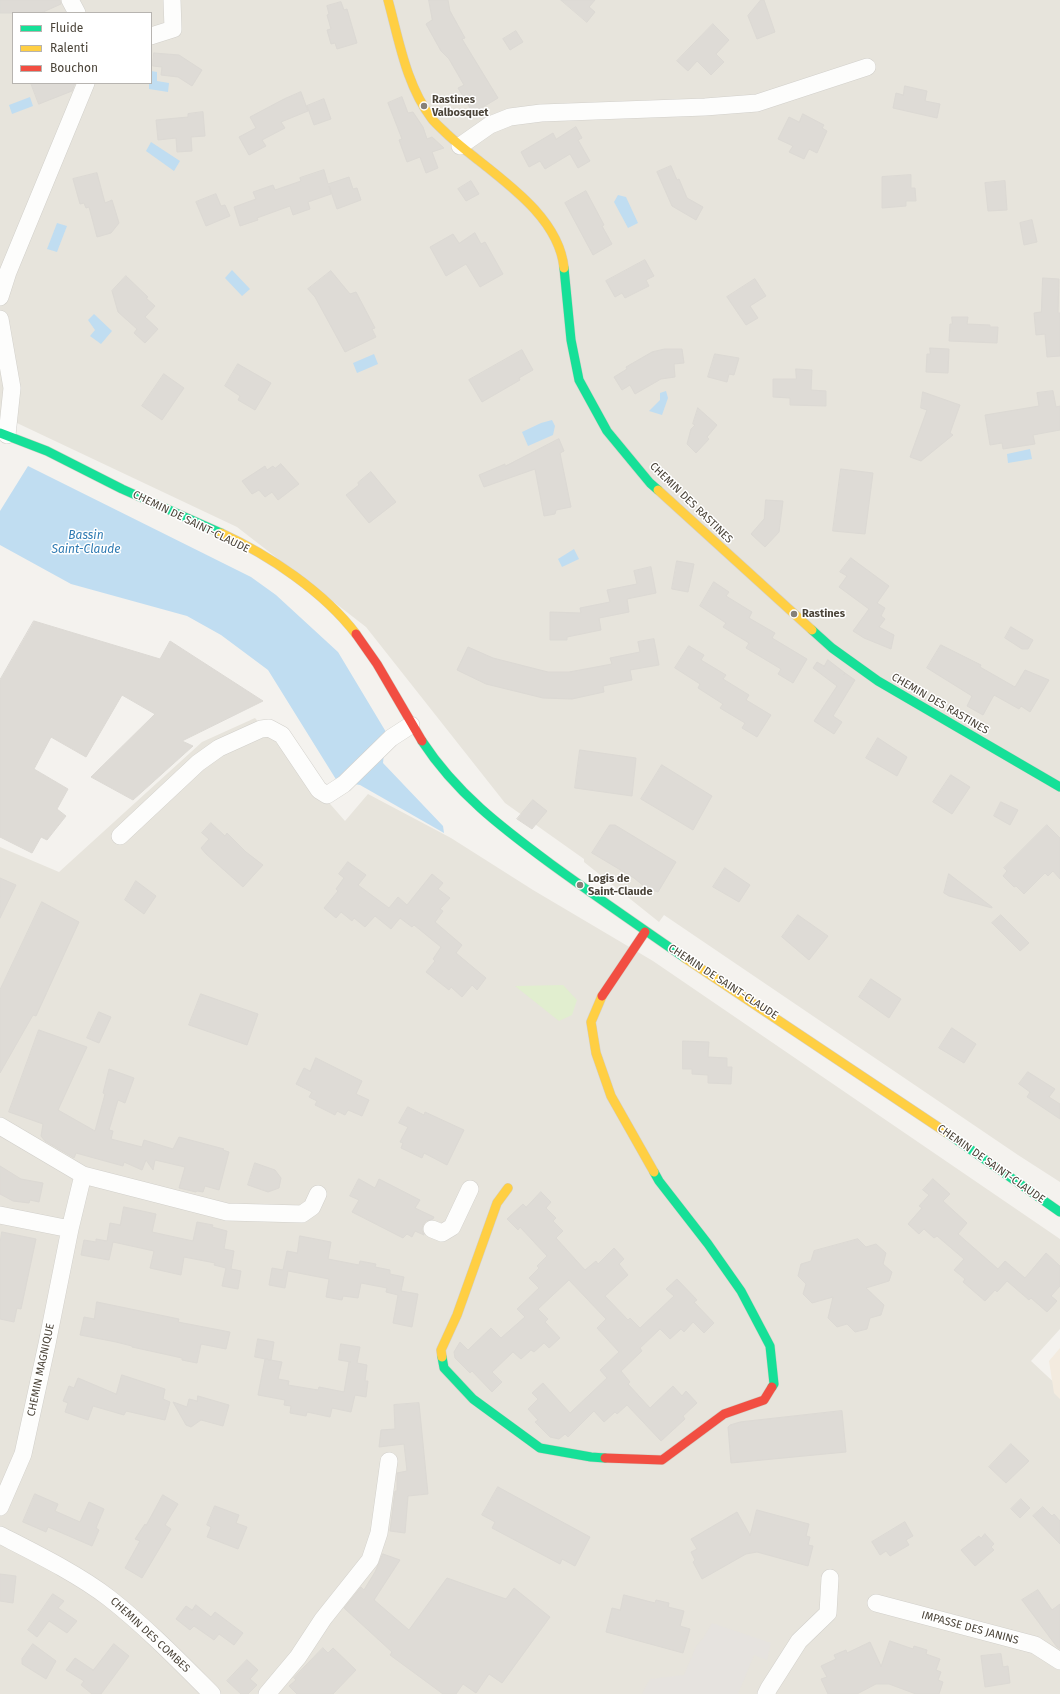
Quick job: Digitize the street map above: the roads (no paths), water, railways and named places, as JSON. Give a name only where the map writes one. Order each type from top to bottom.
[{"type":"street","points":[[70,0],[76,12]]},
{"type":"street","points":[[152,36],[173,29],[172,0]]},
{"type":"street","name":"CHEMIN DES RASTINES","points":[[388,0],[410,81],[432,119],[460,146],[522,196],[551,230],[563,262],[571,340],[579,380],[607,431],[650,483],[832,648],[878,682],[1060,787]]},
{"type":"street","points":[[460,146],[490,125],[510,117],[541,112],[757,103],[867,68]]},
{"type":"street","points":[[0,297],[8,272],[86,84]]},
{"type":"street","points":[[0,319],[12,388],[4,434]]},
{"type":"street","name":"CHEMIN DE SAINT-CLAUDE","points":[[4,434],[44,449],[120,488],[237,541],[294,577],[328,605],[353,630],[372,657],[411,725],[432,757],[446,776],[485,813],[645,932],[858,1071],[1060,1212]]},
{"type":"street","points":[[120,836],[198,763],[219,748],[261,729],[269,728],[282,736],[319,790],[327,795],[344,784],[391,738],[411,725]]},
{"type":"street","points":[[508,1188],[497,1203],[457,1315],[441,1350],[444,1368],[473,1399],[540,1448],[591,1457],[662,1460],[724,1414],[764,1400],[774,1384],[770,1346],[736,1285],[708,1244],[659,1181],[611,1096],[596,1053],[591,1022],[604,991],[645,932]]},
{"type":"street","points":[[0,1126],[83,1175],[227,1212],[302,1214],[312,1207],[318,1194]]},
{"type":"street","name":"CHEMIN MAGNIQUE","points":[[0,1506],[23,1454],[70,1229],[83,1175]]},
{"type":"street","points":[[432,1229],[442,1234],[452,1227],[470,1189]]},
{"type":"street","points":[[0,1214],[70,1229]]},
{"type":"street","points":[[267,1694],[298,1657],[323,1619],[370,1560],[379,1533],[389,1460]]},
{"type":"street","name":"CHEMIN DES COMBES","points":[[0,1535],[77,1577],[108,1597],[144,1628],[212,1694]]},
{"type":"street","points":[[766,1694],[799,1641],[828,1612],[830,1578]]},
{"type":"street","name":"IMPASSE DES JANINS","points":[[876,1603],[1035,1645],[1060,1660]]},
{"type":"water","points":[[152,71],[157,72],[157,81],[169,83],[168,92],[149,89],[149,84],[152,84]]},
{"type":"water","points":[[30,97],[33,106],[12,114],[9,105]]},
{"type":"water","points":[[151,142],[180,161],[174,171],[146,151]]},
{"type":"water","points":[[618,195],[626,197],[638,223],[628,228],[614,202]]},
{"type":"water","points":[[57,223],[67,226],[57,252],[47,249]]},
{"type":"water","points":[[232,270],[250,289],[242,296],[225,278]]},
{"type":"water","points":[[94,314],[112,331],[101,344],[90,336],[95,330],[88,320]]},
{"type":"water","points":[[374,354],[378,364],[357,373],[353,363]]},
{"type":"water","points":[[666,391],[668,398],[662,415],[649,411],[660,400],[660,393]]},
{"type":"water","points":[[552,420],[555,426],[553,435],[528,446],[522,432],[541,423]]},
{"type":"water","points":[[1030,449],[1032,459],[1008,463],[1007,454]]},
{"type":"water","name":"Bassin Saint-Claude","points":[[28,466],[251,577],[276,595],[338,652],[386,732],[383,763],[443,826],[444,833],[360,785],[337,781],[268,670],[221,635],[187,616],[71,584],[0,545],[0,511]]},
{"type":"water","points":[[574,549],[579,559],[562,567],[558,559]]},
{"type":"place","name":"Rastines Valbosquet","points":[[424,106]]},
{"type":"place","name":"Rastines","points":[[794,614]]},
{"type":"place","name":"Logis de Saint-Claude","points":[[580,885]]}]
